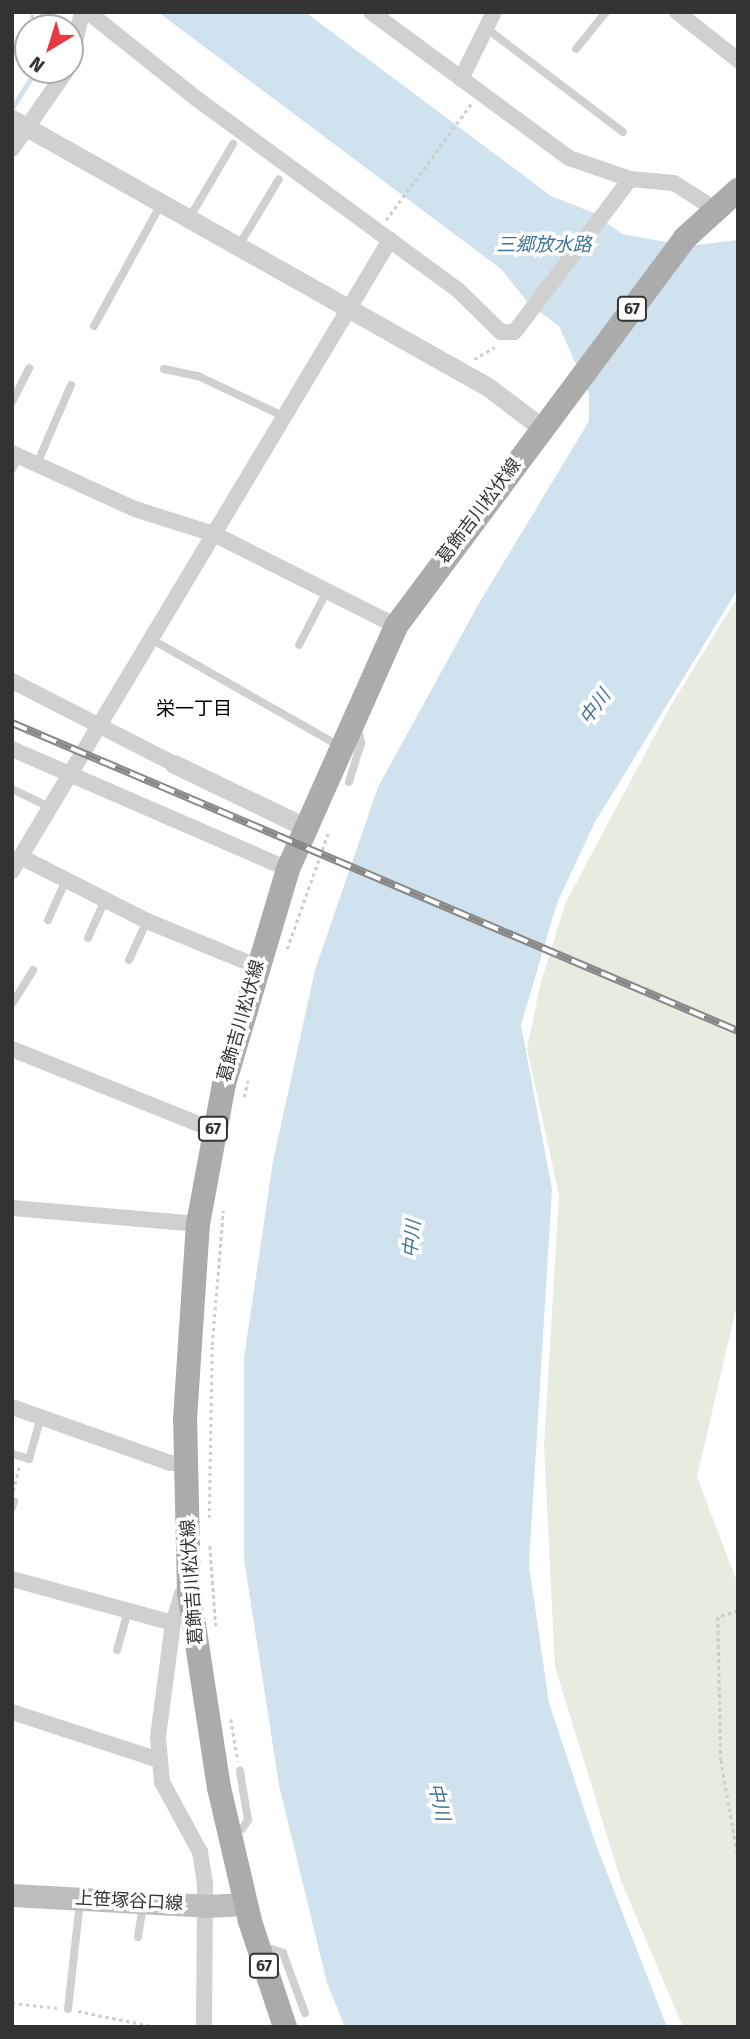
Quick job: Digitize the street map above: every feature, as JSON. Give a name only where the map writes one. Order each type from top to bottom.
[{"type":"main road","name":"葛飾吉川松伏線","points":[[295,2020],[260,1952],[246,1904],[207,1724],[189,1592],[185,1463],[198,1224],[213,1130],[256,966],[288,869],[344,735],[396,626],[685,238],[713,208],[738,190]]},
{"type":"main road","name":"上笹塚谷口線","points":[[12,1895],[206,1906],[246,1904]]},
{"type":"street","points":[[88,12],[197,99],[458,290],[501,332],[514,332],[630,179]]},
{"type":"street","points":[[371,12],[560,153],[630,179],[674,183],[713,208]]},
{"type":"street","points":[[461,79],[494,12]]},
{"type":"street","points":[[677,12],[738,60]]},
{"type":"street","points":[[12,149],[20,124],[55,84]]},
{"type":"street","points":[[20,124],[455,368],[501,396],[542,428]]},
{"type":"street","points":[[256,966],[147,920],[66,880],[17,864],[390,240]]},
{"type":"street","points":[[15,459],[37,464],[135,509],[214,534],[396,626]]},
{"type":"street","points":[[12,681],[305,827]]},
{"type":"street","points":[[12,749],[288,869]]},
{"type":"street","points":[[12,1049],[213,1130]]},
{"type":"street","points":[[12,1208],[198,1224]]},
{"type":"street","points":[[12,1407],[170,1463],[185,1463]]},
{"type":"street","points":[[12,1579],[173,1623]]},
{"type":"street","points":[[189,1592],[182,1594],[173,1623],[159,1760],[167,1793],[200,1852],[206,1906],[204,2027]]},
{"type":"street","points":[[12,1712],[159,1760]]},
{"type":"lane","points":[[576,49],[606,12]]},
{"type":"lane","points":[[485,27],[623,132]]},
{"type":"lane","points":[[189,220],[233,144]]},
{"type":"lane","points":[[238,247],[279,180]]},
{"type":"lane","points":[[94,326],[161,204]]},
{"type":"lane","points":[[12,402],[29,368]]},
{"type":"lane","points":[[164,369],[198,376],[285,417]]},
{"type":"lane","points":[[37,464],[71,385]]},
{"type":"lane","points":[[299,645],[327,591]]},
{"type":"lane","points":[[151,639],[344,735],[361,729],[349,782]]},
{"type":"lane","points":[[12,789],[50,807]]},
{"type":"lane","points":[[48,920],[66,880]]},
{"type":"lane","points":[[88,938],[105,900]]},
{"type":"lane","points":[[129,960],[147,920]]},
{"type":"lane","points":[[12,1004],[33,970]]},
{"type":"lane","points":[[12,1454],[29,1459],[41,1417]]},
{"type":"lane","points":[[117,1650],[128,1611]]},
{"type":"lane","points":[[230,1832],[242,1829],[248,1820],[240,1771]]},
{"type":"lane","points":[[68,2009],[80,1899]]},
{"type":"lane","points":[[138,1937],[144,1902]]},
{"type":"path","points":[[388,217],[469,106]]},
{"type":"path","points":[[455,368],[495,349],[497,341]]},
{"type":"path","points":[[284,958],[332,821]]},
{"type":"path","points":[[242,1103],[249,1076]]},
{"type":"path","points":[[209,1524],[212,1345],[223,1208]]},
{"type":"path","points":[[13,1504],[13,1488],[22,1457]]},
{"type":"path","points":[[209,1538],[217,1638]]},
{"type":"path","points":[[738,1611],[718,1617],[721,1760],[738,1856]]},
{"type":"path","points":[[230,1717],[240,1771]]},
{"type":"path","points":[[12,2003],[68,2009],[156,2027]]},
{"type":"shaded area","points":[[738,596],[738,1300],[697,1477],[738,1584],[738,2027],[683,2027],[621,1881],[555,1667],[544,1446],[559,1195],[527,1049],[540,985],[566,902],[670,707]]},
{"type":"water","points":[[158,12],[305,12],[551,196],[594,213],[622,234],[688,246],[738,240],[738,589],[595,822],[557,903],[521,1025],[552,1189],[529,1565],[549,1703],[595,1842],[667,2027],[345,2027],[327,1983],[279,1785],[244,1559],[244,1358],[273,1161],[315,970],[378,787],[478,605],[589,421],[589,394],[559,326],[529,304],[501,269]]},
{"type":"waterway","points":[[12,108],[27,84]]},
{"type":"railway","points":[[12,723],[738,1031]]},
{"type":"district","name":"栄一丁目","points":[[194,709]]},
{"type":"water label","name":"三郷放水路","points":[[544,245]]},
{"type":"water label","name":"中川","points":[[595,707]]},
{"type":"water label","name":"中川","points":[[412,1239]]},
{"type":"water label","name":"中川","points":[[439,1802]]}]
